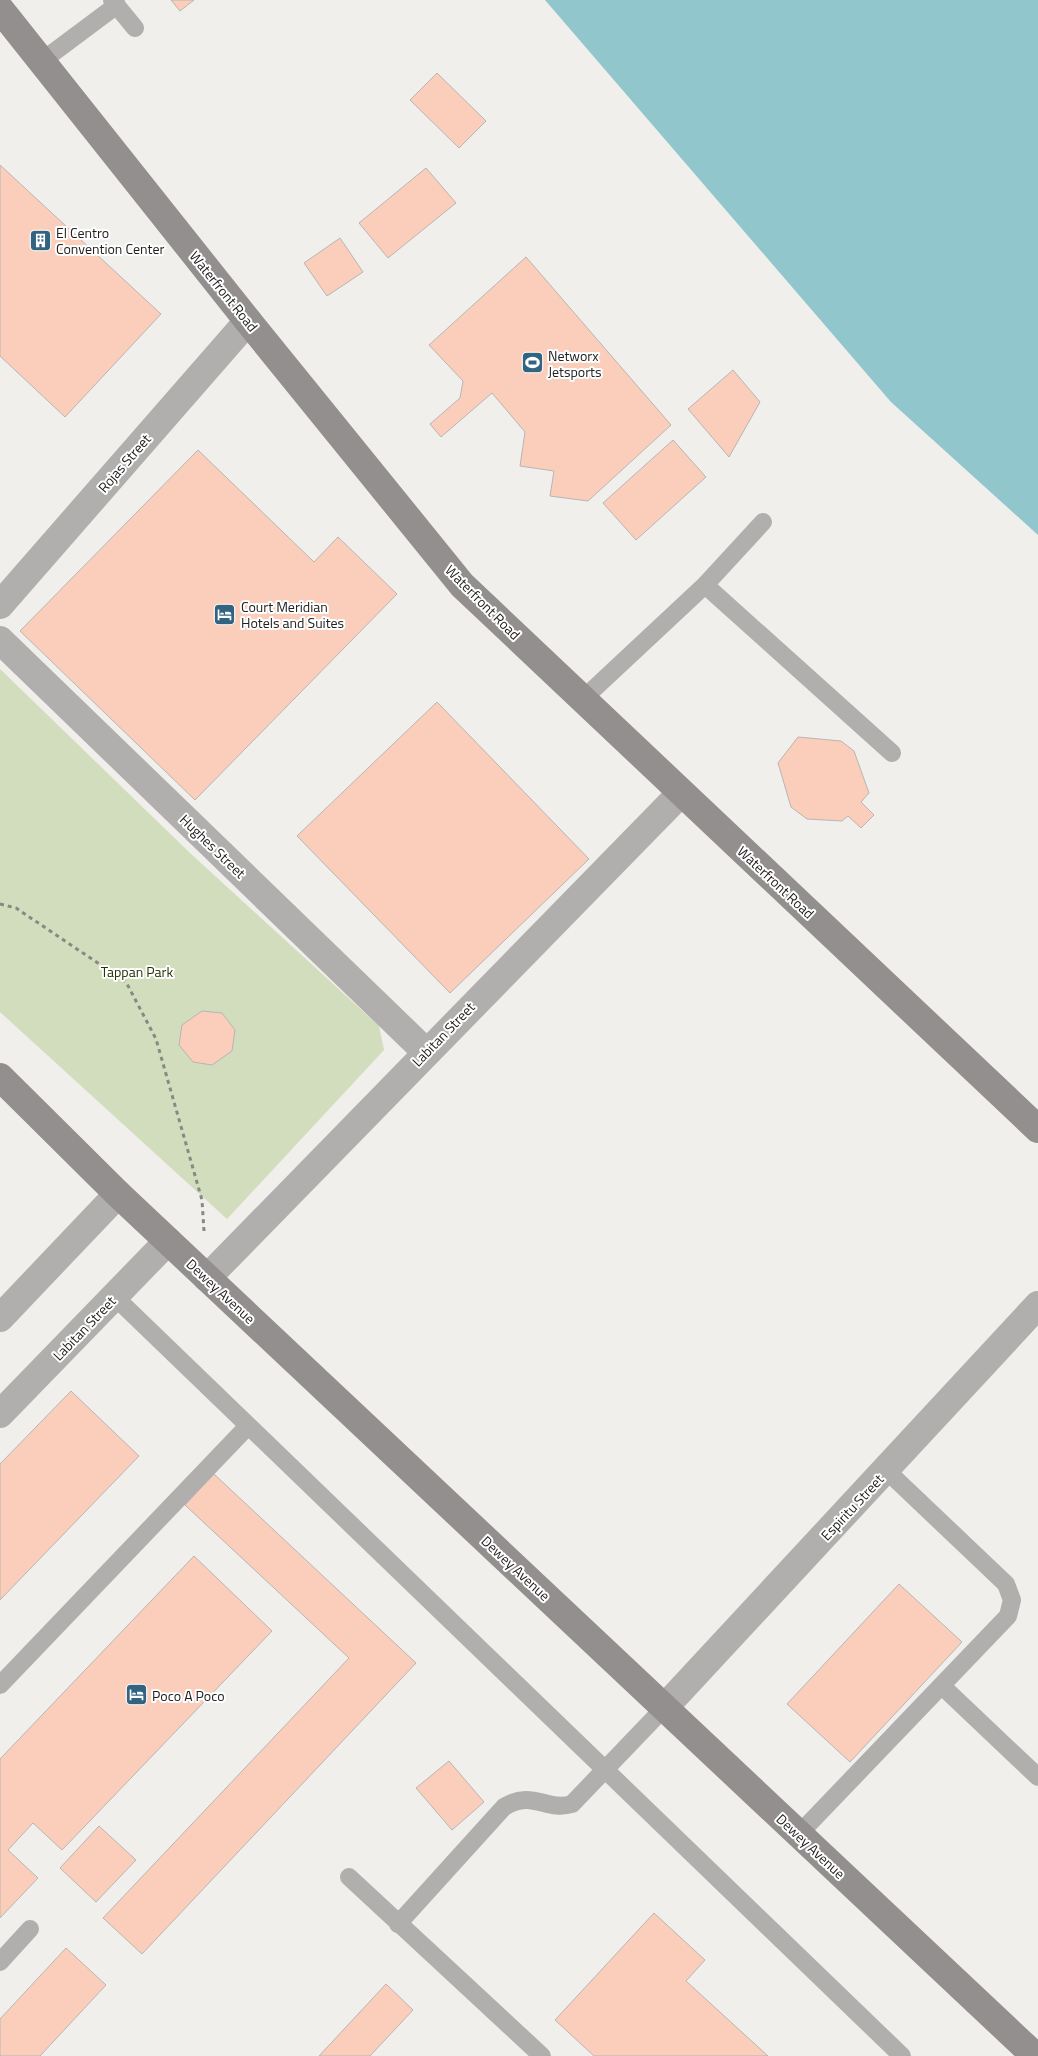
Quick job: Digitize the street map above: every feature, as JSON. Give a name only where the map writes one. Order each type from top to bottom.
[{"type":"main road","name":"Waterfront Road","points":[[0,9],[248,321],[462,585],[1038,1130]]},
{"type":"main road","name":"Dewey Avenue","points":[[0,1077],[118,1194],[1035,2056]]},
{"type":"street","name":"Rojas Street","points":[[0,605],[248,321]]},
{"type":"street","name":"Hughes Street","points":[[0,640],[426,1052]]},
{"type":"street","name":"Labitan Street","points":[[207,1278],[681,793]]},
{"type":"street","points":[[0,1318],[118,1194]]},
{"type":"street","name":"Labitan Street","points":[[0,1414],[168,1241]]},
{"type":"street","name":"Espiritu Street","points":[[664,1708],[1038,1305]]},
{"type":"lane","points":[[42,61],[115,3],[136,28]]},
{"type":"lane","points":[[582,699],[705,585],[763,522]]},
{"type":"lane","points":[[705,585],[892,753]]},
{"type":"lane","points":[[115,1297],[902,2056]]},
{"type":"lane","points":[[0,1685],[248,1426]]},
{"type":"lane","points":[[799,1834],[1008,1616],[1012,1600],[1006,1584],[886,1470]]},
{"type":"lane","points":[[942,1686],[1038,1778]]},
{"type":"lane","points":[[398,1924],[504,1806],[516,1799],[537,1800],[559,1806],[572,1804],[606,1771],[664,1708]]},
{"type":"lane","points":[[350,1877],[398,1924],[542,2056]]},
{"type":"lane","points":[[0,1962],[30,1929]]},
{"type":"path","points":[[0,904],[16,908],[126,982],[156,1039],[202,1200],[207,1278]]},
{"type":"green space","name":"Tappan Park","points":[[0,669],[190,853],[379,1026],[384,1050],[227,1219],[0,1012]]},
{"type":"water","points":[[545,0],[1038,0],[1038,535],[891,402]]},
{"type":"building","points":[[171,0],[194,0],[180,11]]},
{"type":"building","points":[[437,73],[486,121],[459,148],[410,100]]},
{"type":"building","name":"El Centro Convention Center","points":[[0,165],[161,314],[65,417],[0,356]]},
{"type":"building","points":[[426,168],[456,203],[388,258],[359,223]]},
{"type":"building","points":[[340,238],[363,272],[327,296],[304,263]]},
{"type":"building","name":"Networx Jetsports","points":[[526,257],[671,425],[588,501],[550,496],[554,471],[520,466],[525,432],[492,393],[441,437],[430,424],[460,398],[463,381],[429,345]]},
{"type":"building","points":[[733,370],[760,402],[729,457],[688,409]]},
{"type":"building","points":[[673,440],[706,477],[636,540],[603,503]]},
{"type":"building","points":[[198,450],[314,562],[338,537],[397,594],[195,800],[20,631]]},
{"type":"building","points":[[437,702],[589,859],[450,993],[297,836]]},
{"type":"building","points":[[798,737],[841,741],[854,751],[869,793],[861,802],[874,815],[861,828],[848,816],[842,821],[807,819],[791,807],[778,763]]},
{"type":"building","points":[[202,1011],[222,1013],[235,1030],[232,1051],[212,1065],[193,1062],[179,1045],[182,1025]]},
{"type":"building","points":[[71,1391],[139,1456],[0,1600],[0,1464]]},
{"type":"building","points":[[214,1474],[416,1663],[142,1954],[103,1918],[349,1658],[185,1505]]},
{"type":"building","name":"Poco A Poco","points":[[194,1556],[272,1631],[62,1850],[33,1823],[8,1850],[38,1878],[0,1918],[0,1759]]},
{"type":"building","points":[[899,1584],[962,1642],[850,1762],[787,1704]]},
{"type":"building","points":[[449,1761],[484,1802],[452,1830],[416,1788]]},
{"type":"building","points":[[99,1826],[136,1860],[96,1902],[60,1868]]},
{"type":"building","points":[[654,1913],[705,1960],[686,1981],[768,2056],[594,2056],[555,2020]]},
{"type":"building","points":[[66,1948],[106,1985],[40,2056],[0,2056],[0,2019]]},
{"type":"building","points":[[386,1984],[413,2010],[370,2056],[319,2056]]},
{"type":"place","name":"El Centro Convention Center","points":[[40,240]]},
{"type":"place","name":"Networx Jetsports","points":[[532,363]]},
{"type":"place","name":"Court Meridian Hotels and Suites","points":[[225,614]]},
{"type":"place","name":"Poco A Poco","points":[[136,1695]]}]
